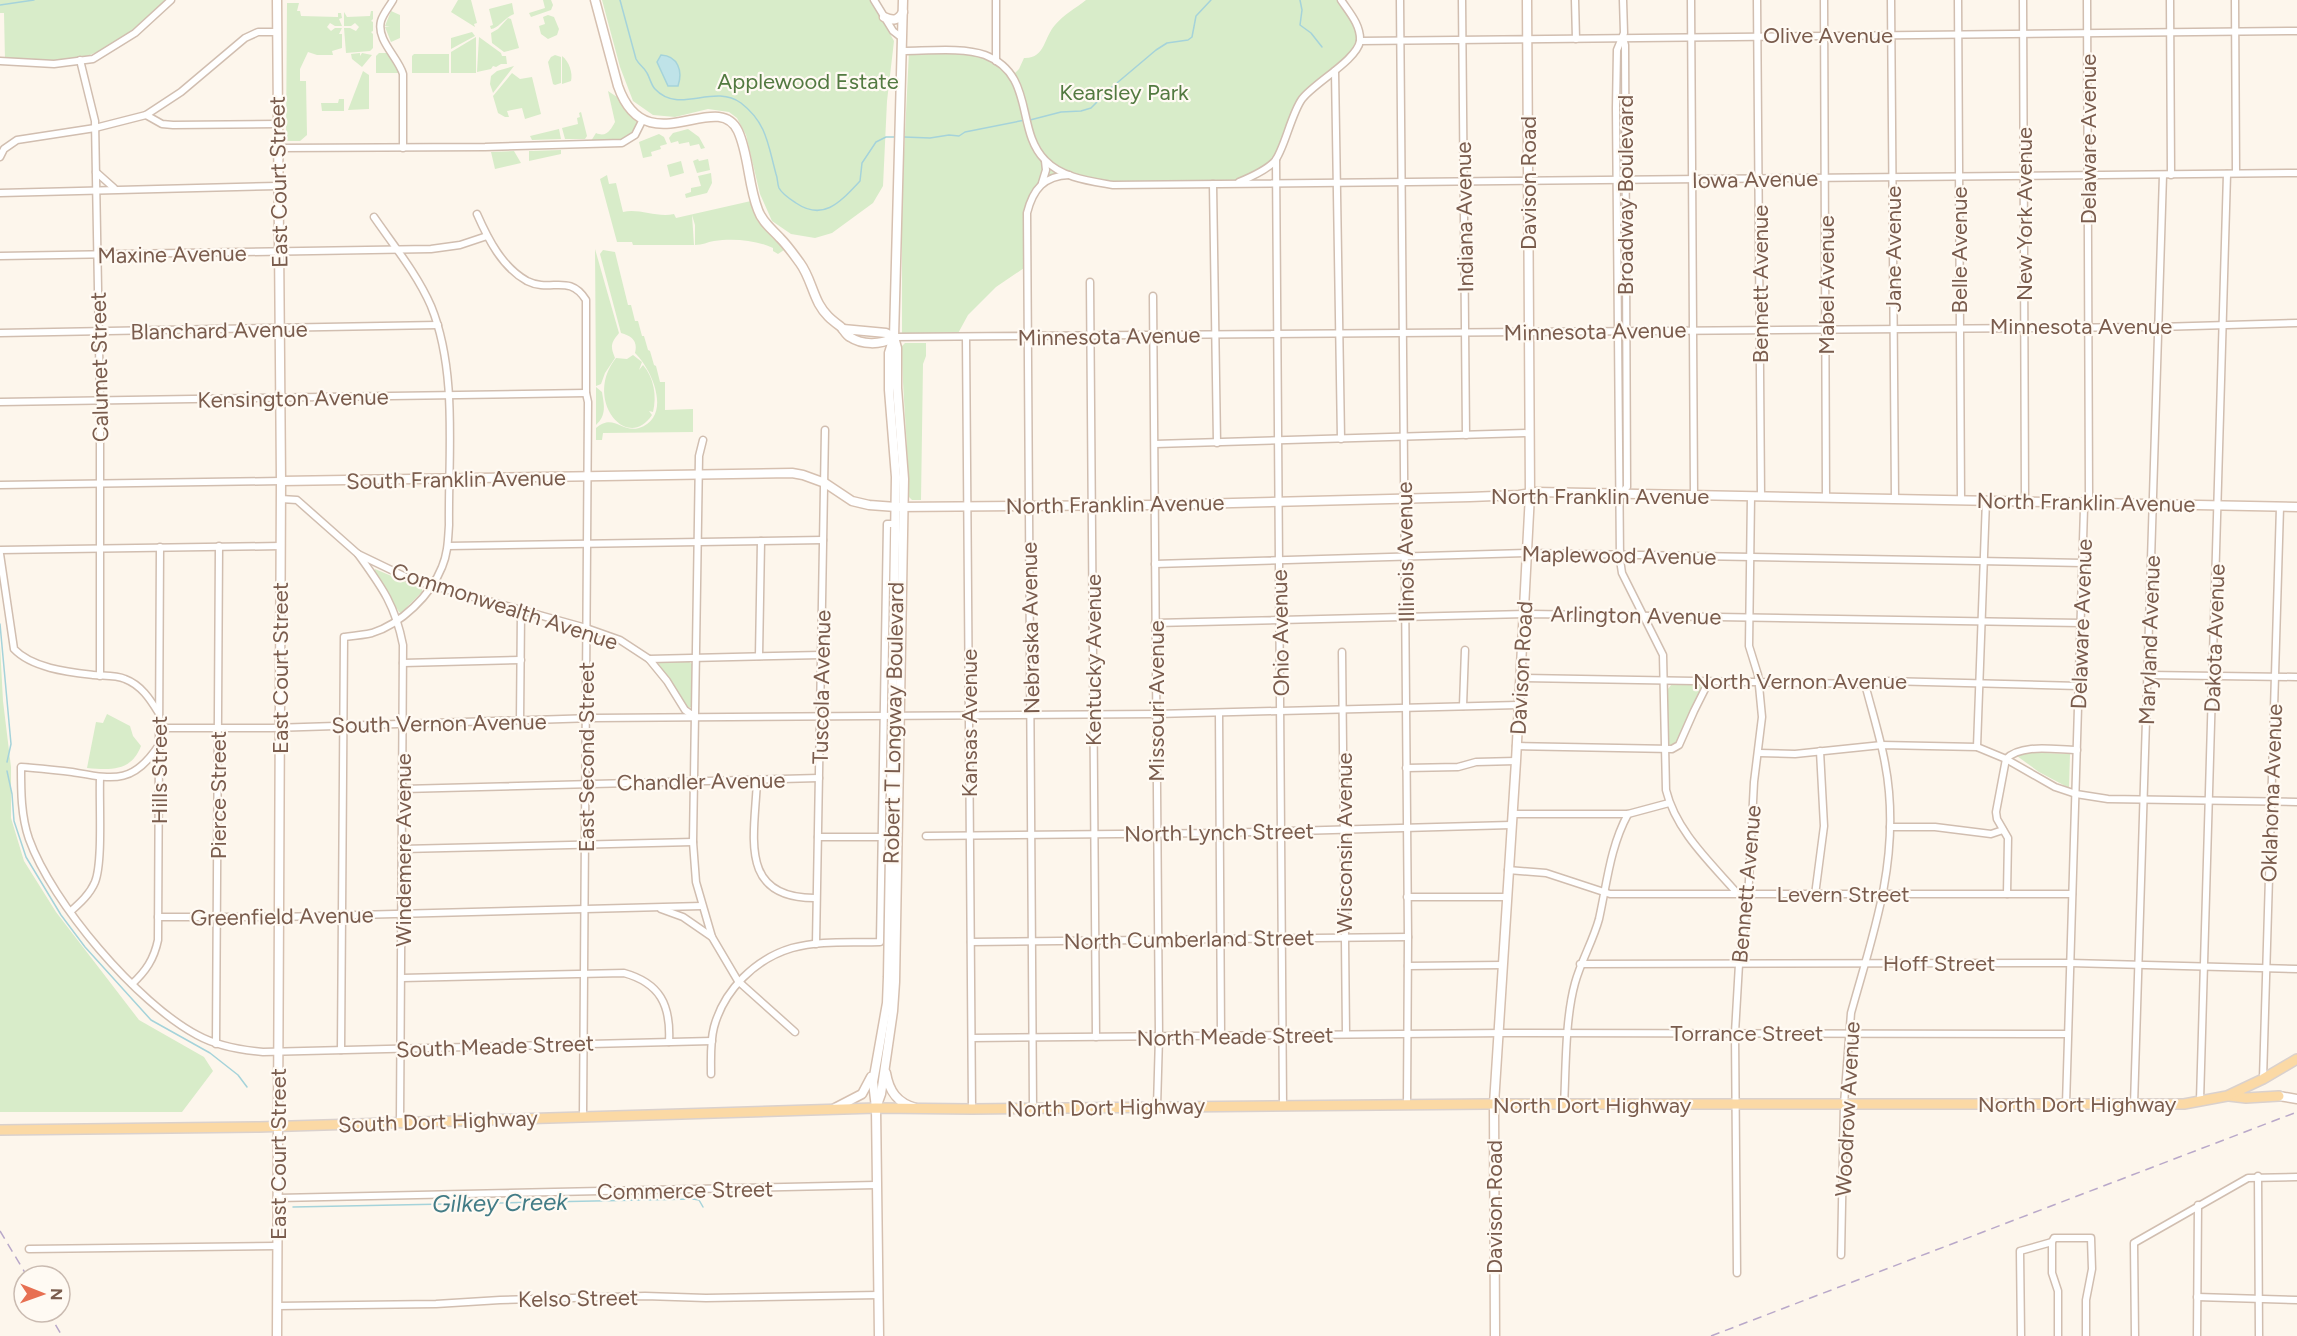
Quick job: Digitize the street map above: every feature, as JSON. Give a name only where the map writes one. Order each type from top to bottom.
[{"type":"main road","name":"North Dort Highway","points":[[876,1108],[1494,1104],[1736,1106],[2184,1104],[2227,1096],[2297,1059]]},
{"type":"main road","points":[[2263,1079],[2268,1088],[2279,1096]]},
{"type":"main road","points":[[2227,1096],[2246,1098],[2279,1096]]},
{"type":"main road","name":"South Dort Highway","points":[[0,1130],[278,1126],[876,1108]]},
{"type":"street","points":[[0,62],[54,64],[93,59],[135,33],[171,0]]},
{"type":"street","name":"East Court Street","points":[[277,0],[281,398],[277,1336]]},
{"type":"street","points":[[393,0],[381,23],[381,31],[401,66],[403,74],[403,148]]},
{"type":"street","points":[[595,0],[620,92],[631,110],[655,124],[667,125],[716,115],[732,123],[740,137],[760,216],[800,263],[825,314],[843,329],[847,336],[869,343],[884,343],[894,338]]},
{"type":"street","points":[[874,0],[893,31],[903,39]]},
{"type":"street","name":"Robert T Longway Boulevard","points":[[892,717],[900,507],[897,348],[894,338],[903,0]]},
{"type":"street","points":[[996,0],[996,61]]},
{"type":"street","points":[[1236,184],[1263,170],[1276,160],[1301,99],[1335,71],[1356,49],[1360,41],[1354,18],[1341,0]]},
{"type":"street","name":"Illinois Avenue","points":[[1400,0],[1408,937],[1407,1105]]},
{"type":"street","name":"Indiana Avenue","points":[[1462,0],[1466,435]]},
{"type":"street","name":"Davison Road","points":[[1495,1336],[1494,1104],[1530,494],[1527,0]]},
{"type":"street","points":[[1575,0],[1576,39]]},
{"type":"street","name":"Broadway Boulevard","points":[[1620,494],[1627,487],[1623,0]]},
{"type":"street","points":[[1691,0],[1694,495]]},
{"type":"street","name":"Bennett Avenue","points":[[1737,1273],[1735,1033],[1739,964],[1748,894],[1754,782],[1762,717],[1759,682],[1749,646],[1750,556],[1756,496],[1760,330],[1757,0]]},
{"type":"street","name":"Mabel Avenue","points":[[1824,0],[1826,498]]},
{"type":"street","name":"Jane Avenue","points":[[1891,0],[1895,498]]},
{"type":"street","name":"Belle Avenue","points":[[1958,0],[1961,500]]},
{"type":"street","name":"New York Avenue","points":[[2023,0],[2025,501]]},
{"type":"street","name":"Delaware Avenue","points":[[2066,1105],[2084,508],[2089,496],[2087,0]]},
{"type":"street","points":[[2170,0],[2171,175]]},
{"type":"street","points":[[2235,0],[2236,173]]},
{"type":"street","points":[[884,17],[895,20],[903,12]]},
{"type":"street","name":"Olive Avenue","points":[[1360,41],[2297,31]]},
{"type":"street","points":[[0,157],[4,149],[17,140],[95,128],[146,115],[181,92],[245,38],[258,32],[277,32]]},
{"type":"street","name":"Broadway Boulevard","points":[[1623,38],[1617,50],[1616,108],[1618,486],[1622,573],[1661,649],[1665,680],[1666,790],[1670,803],[1688,835],[1737,893]]},
{"type":"street","points":[[902,51],[975,52],[996,61],[1012,76],[1021,94],[1036,150],[1045,161]]},
{"type":"street","name":"Calumet Street","points":[[80,60],[93,106],[95,128],[100,401],[100,675]]},
{"type":"street","points":[[1335,71],[1341,439]]},
{"type":"street","points":[[1616,108],[1625,108]]},
{"type":"street","points":[[146,115],[162,124],[173,125],[278,124]]},
{"type":"street","points":[[278,148],[403,148],[622,143],[635,135],[643,119]]},
{"type":"street","name":"Ohio Avenue","points":[[1276,160],[1283,1106]]},
{"type":"street","name":"Iowa Avenue","points":[[1045,161],[1070,175],[1090,182],[1113,185],[2297,173]]},
{"type":"street","name":"Nebraska Avenue","points":[[1033,1108],[1027,213],[1046,170],[1045,161]]},
{"type":"street","points":[[96,172],[115,188]]},
{"type":"street","name":"Dakota Avenue","points":[[2200,1101],[2227,174]]},
{"type":"street","points":[[1040,186],[1056,176],[1070,175]]},
{"type":"street","name":"Maryland Avenue","points":[[2134,1105],[2163,175]]},
{"type":"street","points":[[1213,184],[1217,443]]},
{"type":"street","points":[[0,193],[115,188],[278,186]]},
{"type":"street","points":[[477,214],[487,236]]},
{"type":"street","points":[[341,1050],[344,637],[372,633],[398,620],[432,586],[442,567],[448,546],[448,369],[438,325],[430,304],[410,268],[374,217]]},
{"type":"street","name":"Maxine Avenue","points":[[0,256],[397,250],[450,246],[487,236]]},
{"type":"street","name":"East Second Street","points":[[487,236],[497,252],[528,281],[539,285],[572,286],[580,291],[586,300],[586,393],[588,402],[583,1117]]},
{"type":"street","name":"Kentucky Avenue","points":[[1090,282],[1096,1037]]},
{"type":"street","name":"Missouri Avenue","points":[[1153,296],[1159,1037],[1157,1107]]},
{"type":"street","name":"Minnesota Avenue","points":[[894,338],[2158,327],[2297,323]]},
{"type":"street","name":"Blanchard Avenue","points":[[0,333],[438,325]]},
{"type":"street","name":"Kansas Avenue","points":[[966,337],[972,1109]]},
{"type":"street","name":"Kensington Avenue","points":[[0,402],[586,393]]},
{"type":"street","name":"Tuscola Avenue","points":[[816,944],[825,430]]},
{"type":"street","points":[[1155,444],[1529,434]]},
{"type":"street","points":[[703,440],[699,456],[693,842],[696,882],[712,937],[738,981],[795,1032]]},
{"type":"street","name":"South Franklin Avenue","points":[[0,485],[792,473],[825,483],[852,501],[868,505],[900,507]]},
{"type":"street","name":"North Franklin Avenue","points":[[900,507],[1155,505],[1536,492],[2297,507]]},
{"type":"street","name":"Commonwealth Avenue","points":[[281,499],[297,500],[358,554],[412,580],[586,628],[620,640],[649,659],[667,681],[685,710],[695,717]]},
{"type":"street","points":[[1977,747],[1986,500]]},
{"type":"street","name":"Robert T Longway Boulevard","points":[[876,1108],[881,1094],[885,1051],[893,1011],[891,970],[892,717],[896,524],[900,507]]},
{"type":"street","name":"Oklahoma Avenue","points":[[2263,1079],[2280,507]]},
{"type":"street","points":[[448,546],[823,540]]},
{"type":"street","points":[[759,656],[761,541]]},
{"type":"street","name":"Pierce Street","points":[[216,1044],[219,546]]},
{"type":"street","points":[[159,713],[150,698],[125,679],[74,673],[48,667],[19,654],[14,649],[0,552],[101,548],[281,546]]},
{"type":"street","name":"Hills Street","points":[[132,984],[144,973],[155,955],[158,939],[160,547]]},
{"type":"street","name":"Maplewood Avenue","points":[[1155,564],[1527,553],[2083,562]]},
{"type":"street","name":"Windemere Avenue","points":[[358,554],[389,598],[398,620],[403,663],[400,1121]]},
{"type":"street","points":[[520,721],[521,611]]},
{"type":"street","name":"Arlington Avenue","points":[[1155,623],[1524,614],[2082,623]]},
{"type":"street","points":[[1462,706],[1464,650]]},
{"type":"street","name":"Wisconsin Avenue","points":[[1342,652],[1346,1034]]},
{"type":"street","points":[[649,659],[821,656]]},
{"type":"street","points":[[403,663],[521,660]]},
{"type":"street","points":[[2148,675],[2297,677]]},
{"type":"street","name":"North Vernon Avenue","points":[[1520,678],[1865,684],[1886,681],[2079,686]]},
{"type":"street","points":[[1516,746],[1672,749],[1680,745],[1709,681]]},
{"type":"street","name":"Woodrow Avenue","points":[[1841,1255],[1844,1104],[1851,1013],[1884,894],[1890,827],[1889,790],[1881,745],[1865,684]]},
{"type":"street","points":[[711,1074],[712,1041],[721,1010],[738,981],[772,956],[792,948],[816,944],[880,942],[883,837],[892,717],[1219,713],[1518,705]]},
{"type":"street","points":[[1219,713],[1221,1036]]},
{"type":"street","name":"South Vernon Avenue","points":[[159,728],[280,728],[695,717],[892,717]]},
{"type":"street","points":[[71,911],[85,898],[95,882],[98,864],[100,778],[122,776],[138,769],[151,758],[159,745]]},
{"type":"street","points":[[1759,753],[1795,754],[1881,745],[1977,747],[2006,759],[2055,787],[2076,794],[2108,799],[2297,802]]},
{"type":"street","points":[[2007,894],[2008,838],[1996,812],[2006,759],[2024,750],[2077,750]]},
{"type":"street","points":[[1815,895],[1824,826],[1820,751]]},
{"type":"street","points":[[1406,768],[1458,767],[1476,762],[1516,761]]},
{"type":"street","name":"South Meade Street","points":[[100,778],[52,769],[21,767],[22,810],[29,837],[48,878],[102,951],[132,984],[174,1021],[216,1044],[243,1051],[278,1052],[712,1041]]},
{"type":"street","name":"Chandler Avenue","points":[[403,789],[819,778]]},
{"type":"street","points":[[757,780],[755,850],[763,877],[776,890],[791,897],[816,898]]},
{"type":"street","points":[[1512,814],[1628,814],[1670,803]]},
{"type":"street","points":[[1564,1106],[1570,1005],[1580,964],[1597,927],[1612,852],[1619,829],[1628,814]]},
{"type":"street","name":"North Lynch Street","points":[[926,836],[1220,833],[1511,825]]},
{"type":"street","points":[[1890,827],[1935,827],[1991,834],[2003,830]]},
{"type":"street","points":[[818,837],[883,837]]},
{"type":"street","points":[[402,849],[693,842]]},
{"type":"street","name":"Levern Street","points":[[1509,870],[1546,873],[1605,892],[1637,895],[2072,894]]},
{"type":"street","points":[[1407,897],[1507,897]]},
{"type":"street","name":"Greenfield Avenue","points":[[158,917],[279,917],[702,906]]},
{"type":"street","name":"Greenfield Avenue","points":[[657,908],[683,917],[712,937]]},
{"type":"street","name":"North Cumberland Street","points":[[971,942],[1408,937]]},
{"type":"street","name":"Hoff Street","points":[[1580,964],[2070,963],[2297,969]]},
{"type":"street","points":[[1408,966],[1503,965]]},
{"type":"street","name":"Robert T Longway Boulevard","points":[[879,1336],[876,1108],[873,1092],[891,970]]},
{"type":"street","points":[[402,978],[584,973],[624,973],[641,977],[663,999],[668,1014],[669,1041]]},
{"type":"street","name":"North Meade Street","points":[[972,1038],[1498,1033]]},
{"type":"street","name":"Torrance Street","points":[[1498,1033],[2067,1034]]},
{"type":"street","points":[[885,1051],[889,1089],[900,1100],[919,1108]]},
{"type":"street","points":[[832,1109],[862,1094],[875,1068]]},
{"type":"street","points":[[2279,1096],[2297,1100]]},
{"type":"street","points":[[2258,1176],[2259,1336]]},
{"type":"street","points":[[2135,1336],[2134,1243],[2248,1178],[2297,1177]]},
{"type":"street","name":"Commerce Street","points":[[278,1198],[876,1185]]},
{"type":"street","points":[[2197,1336],[2198,1205]]},
{"type":"street","points":[[2021,1336],[2020,1251],[2052,1242],[2054,1238],[2091,1238],[2092,1269],[2086,1300],[2086,1336]]},
{"type":"street","points":[[2052,1242],[2052,1273],[2058,1291],[2058,1336]]},
{"type":"street","points":[[29,1249],[277,1246]]},
{"type":"street","name":"Kelso Street","points":[[277,1306],[436,1304],[500,1299],[645,1296],[706,1298],[879,1295]]},
{"type":"street","points":[[2197,1297],[2297,1300]]},
{"type":"green space","points":[[0,0],[165,0],[132,31],[105,48],[77,59],[55,62],[5,60],[4,13],[0,13]]},
{"type":"green space","points":[[458,0],[471,0],[477,23],[474,24],[475,27],[451,12]]},
{"type":"green space","points":[[543,0],[551,0],[553,5],[551,10],[531,17],[529,13],[545,8]]},
{"type":"green space","name":"Applewood Estate","points":[[602,0],[871,0],[894,41],[887,101],[883,186],[873,203],[832,233],[815,238],[791,234],[772,221],[760,194],[746,135],[737,118],[729,112],[708,109],[675,117],[653,115],[633,101],[620,67]]},
{"type":"green space","name":"Kearsley Park","points":[[1086,0],[1341,0],[1355,23],[1358,42],[1356,49],[1301,99],[1276,160],[1236,184],[1113,185],[1070,175],[1048,179],[1030,202],[1027,266],[996,287],[968,315],[956,337],[902,337],[902,196],[909,51],[975,52],[996,61],[1012,76],[1019,69],[1024,58],[1036,55],[1040,51],[1058,21]]},
{"type":"green space","points":[[287,3],[299,3],[297,11],[300,11],[301,16],[338,17],[338,13],[341,13],[342,18],[339,19],[342,26],[330,23],[327,27],[331,31],[335,28],[342,28],[339,34],[342,34],[342,48],[332,51],[333,55],[317,55],[308,52],[300,69],[300,81],[306,81],[307,135],[300,141],[286,141]]},
{"type":"green space","points":[[512,3],[514,14],[491,29],[490,26],[493,25],[489,9]]},
{"type":"green space","points":[[373,11],[371,21],[373,31],[371,32],[373,48],[370,51],[346,53],[344,28],[356,31],[359,27],[355,23],[351,26],[344,26],[344,12],[347,17],[370,16]]},
{"type":"green space","points":[[391,11],[400,15],[400,38],[391,42],[385,27],[390,26],[385,26]]},
{"type":"green space","points":[[548,15],[554,17],[559,29],[557,35],[548,39],[541,34],[539,26],[545,24],[543,17]]},
{"type":"green space","points":[[508,18],[511,19],[519,48],[504,52],[492,43],[491,33]]},
{"type":"green space","points":[[472,32],[475,36],[451,49],[451,38]]},
{"type":"green space","points":[[476,37],[476,73],[451,73],[451,52]]},
{"type":"green space","points":[[479,37],[502,56],[506,56],[507,64],[477,72]]},
{"type":"green space","points":[[360,53],[360,56],[362,53],[372,55],[362,67],[352,59],[351,54]]},
{"type":"green space","points":[[379,53],[390,53],[399,73],[376,73],[376,56]]},
{"type":"green space","points":[[414,54],[449,54],[449,73],[412,73]]},
{"type":"green space","points":[[555,55],[561,57],[561,83],[555,85],[548,62]]},
{"type":"green space","points":[[562,56],[571,71],[571,81],[562,84]]},
{"type":"green space","points":[[514,66],[493,93],[490,84],[491,76],[497,71]]},
{"type":"green space","points":[[363,71],[369,75],[369,109],[348,110]]},
{"type":"green space","points":[[512,73],[520,79],[532,77],[541,114],[525,119],[522,108],[507,111],[509,117],[498,113],[493,96]]},
{"type":"green space","points":[[608,91],[617,97],[638,123],[629,135],[619,140],[591,141],[596,133],[608,132],[615,122]]},
{"type":"green space","points":[[339,99],[344,99],[344,111],[322,111],[321,103],[338,103]]},
{"type":"green space","points":[[581,112],[587,136],[585,139],[565,139],[562,128],[578,124],[577,118],[580,117]]},
{"type":"green space","points":[[559,129],[561,139],[532,140],[530,136]]},
{"type":"green space","points":[[688,129],[699,137],[705,148],[701,149],[699,144],[690,146],[689,142],[671,143],[669,138],[673,133]]},
{"type":"green space","points":[[659,134],[664,137],[667,144],[651,152],[652,156],[643,158],[639,142]]},
{"type":"green space","points":[[561,150],[561,154],[529,161],[529,151]]},
{"type":"green space","points":[[514,151],[521,163],[495,169],[491,152]]},
{"type":"green space","points":[[698,159],[699,161],[708,159],[710,170],[697,173],[693,161]]},
{"type":"green space","points":[[681,161],[684,173],[670,177],[667,165]]},
{"type":"green space","points":[[711,173],[712,183],[707,193],[686,198],[685,194],[691,192],[691,188],[701,186],[698,176]]},
{"type":"green space","points":[[607,175],[609,184],[616,183],[623,212],[674,214],[676,218],[751,201],[784,250],[778,254],[766,245],[737,240],[695,245],[695,225],[692,215],[694,245],[633,245],[632,242],[617,242],[600,179]]},
{"type":"green space","points":[[595,249],[619,333],[612,345],[615,358],[601,384],[596,386]]},
{"type":"green space","points":[[603,250],[615,252],[628,305],[631,305],[635,321],[638,321],[660,382],[665,382],[665,410],[693,409],[693,432],[603,433],[602,440],[596,440],[596,428],[608,422],[627,428],[639,428],[649,422],[655,414],[657,404],[653,381],[635,353],[635,342],[631,337],[621,333],[600,254]]},
{"type":"green space","points":[[905,343],[926,343],[926,356],[923,364],[921,500],[912,500],[908,496],[902,365],[902,346]]},
{"type":"green space","points":[[633,355],[642,362],[639,370],[643,365],[650,376],[655,400],[653,412],[649,411],[652,415],[642,425],[631,428],[621,424],[612,416],[606,404],[604,390],[607,374],[616,358],[627,359]]},
{"type":"green space","points":[[596,387],[602,392],[604,406],[602,417],[596,425]]},
{"type":"green space","points":[[375,569],[422,589],[422,592],[401,613],[374,571]]},
{"type":"green space","points":[[0,645],[3,701],[11,767],[11,818],[24,861],[56,912],[139,1020],[204,1057],[213,1071],[182,1112],[0,1112]]},
{"type":"green space","points":[[688,661],[692,664],[691,707],[688,708],[658,663]]},
{"type":"green space","points":[[1672,684],[1699,684],[1703,688],[1678,741],[1671,746],[1668,743],[1667,690]]},
{"type":"green space","points":[[107,714],[130,726],[133,736],[141,746],[132,761],[119,768],[87,768],[96,722],[103,723]]},
{"type":"green space","points":[[2021,752],[2070,754],[2069,788],[2039,772],[2017,756],[2016,754]]},
{"type":"water","points":[[661,55],[672,58],[678,65],[680,75],[678,86],[668,86],[657,62]]},
{"type":"waterway","name":"Gilkey Creek","points":[[0,5],[34,0]]},
{"type":"waterway","name":"Gilkey Creek","points":[[620,0],[636,59],[646,71],[652,86],[664,96],[675,99],[719,96],[741,103],[756,118],[765,135],[780,190],[806,208],[824,210],[839,202],[860,181],[862,163],[876,142],[886,137],[896,137]]},
{"type":"waterway","name":"Gilkey Creek","points":[[1030,120],[1061,112],[1091,108],[1156,50],[1167,43],[1188,40],[1192,37],[1196,16],[1211,0]]},
{"type":"waterway","points":[[1300,0],[1302,10],[1300,25],[1311,33],[1322,47]]},
{"type":"waterway","name":"Gilkey Creek","points":[[904,137],[959,136],[965,132],[1025,120]]},
{"type":"waterway","name":"Gilkey Creek","points":[[0,624],[11,744],[7,762]]},
{"type":"waterway","name":"Gilkey Creek","points":[[7,771],[14,821],[26,857],[61,915],[85,947],[151,1020],[210,1053],[238,1075],[247,1087]]},
{"type":"waterway","name":"Gilkey Creek","points":[[293,1207],[693,1199],[699,1200],[703,1207]]},
{"type":"railway","points":[[1711,1336],[2297,1112]]},
{"type":"railway","points":[[0,1231],[20,1264]]},
{"type":"railway","points":[[55,1324],[62,1336]]}]
